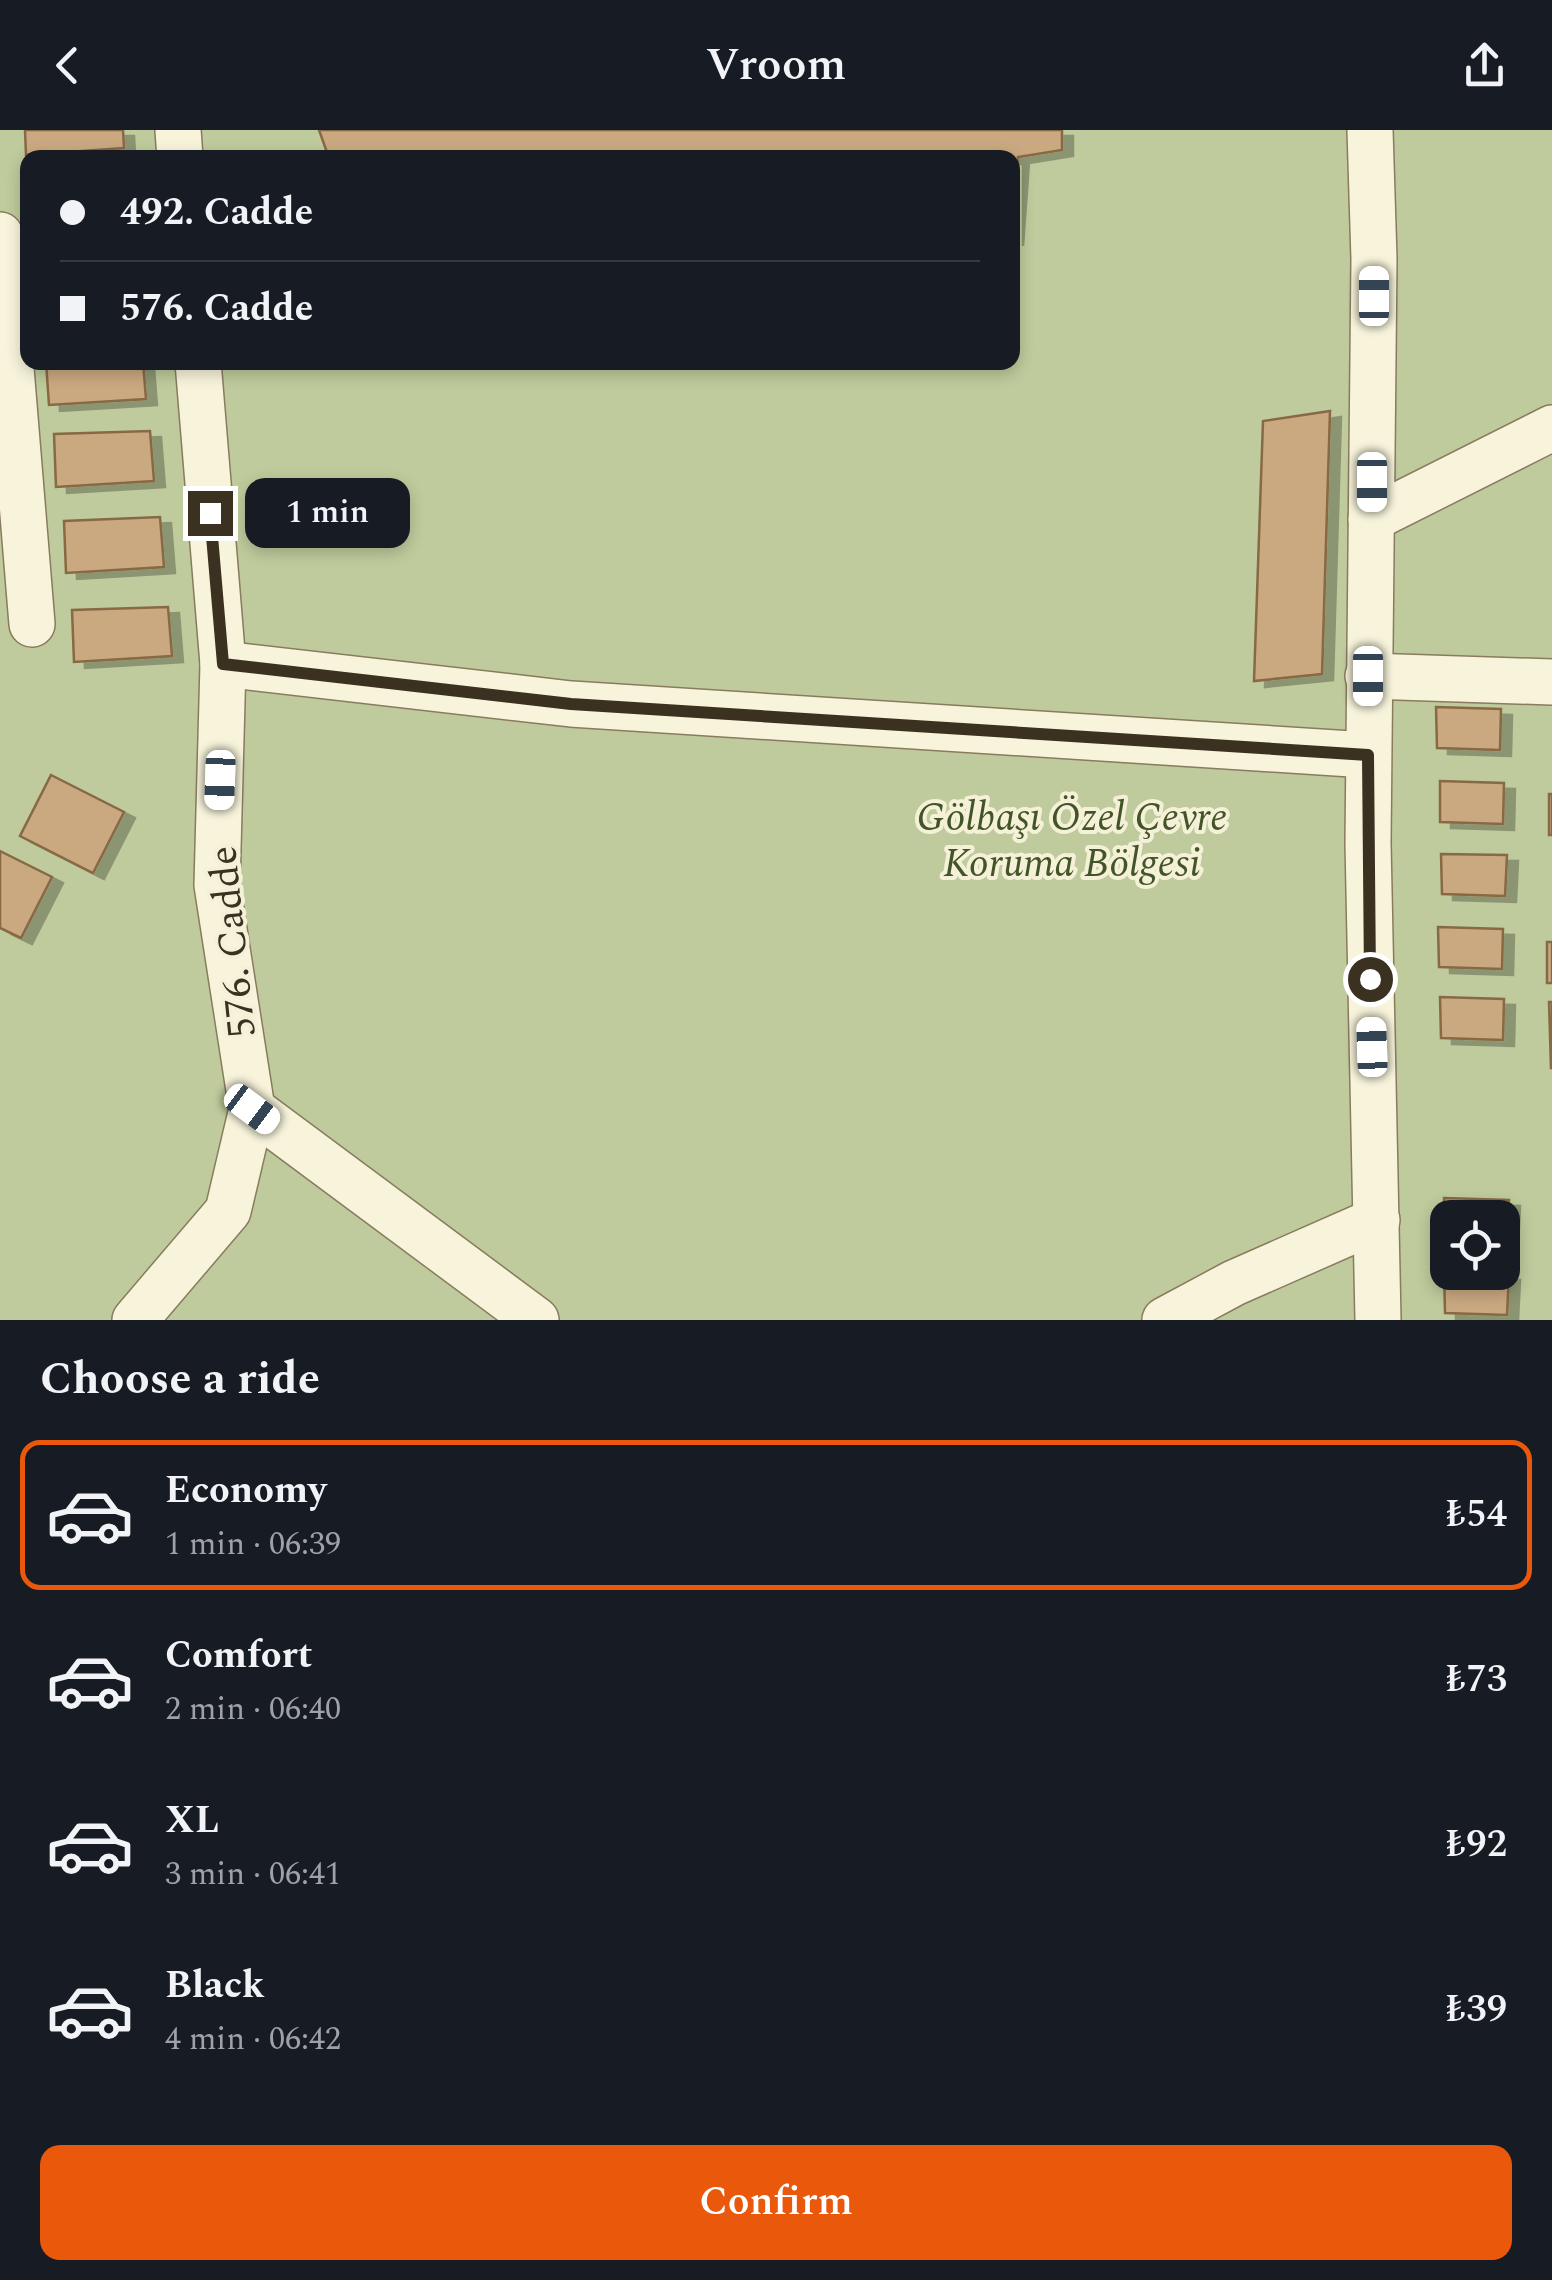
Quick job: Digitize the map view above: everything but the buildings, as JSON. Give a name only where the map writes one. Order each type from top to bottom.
[{"type":"street","points":[[1370,130],[1374,259],[1368,755],[1378,1320]]},
{"type":"street","points":[[0,236],[13,547],[32,624]]},
{"type":"street","name":"576. Cadde","points":[[199,370],[223,664],[216,886],[252,1109]]},
{"type":"street","points":[[1372,518],[1552,428]]},
{"type":"street","points":[[223,664],[571,704],[1368,755]]},
{"type":"street","points":[[1368,676],[1552,682]]},
{"type":"street","points":[[134,1320],[228,1210],[252,1109],[536,1320]]},
{"type":"street","points":[[1166,1320],[1234,1284],[1377,1220]]},
{"type":"green space","name":"Gölbaşı Özel Çevre Koruma Bölgesi","points":[[0,130],[1552,130],[1552,1320],[0,1320]]},
{"type":"route","points":[[210,513],[223,664],[571,704],[1368,755],[1370,979]]}]
